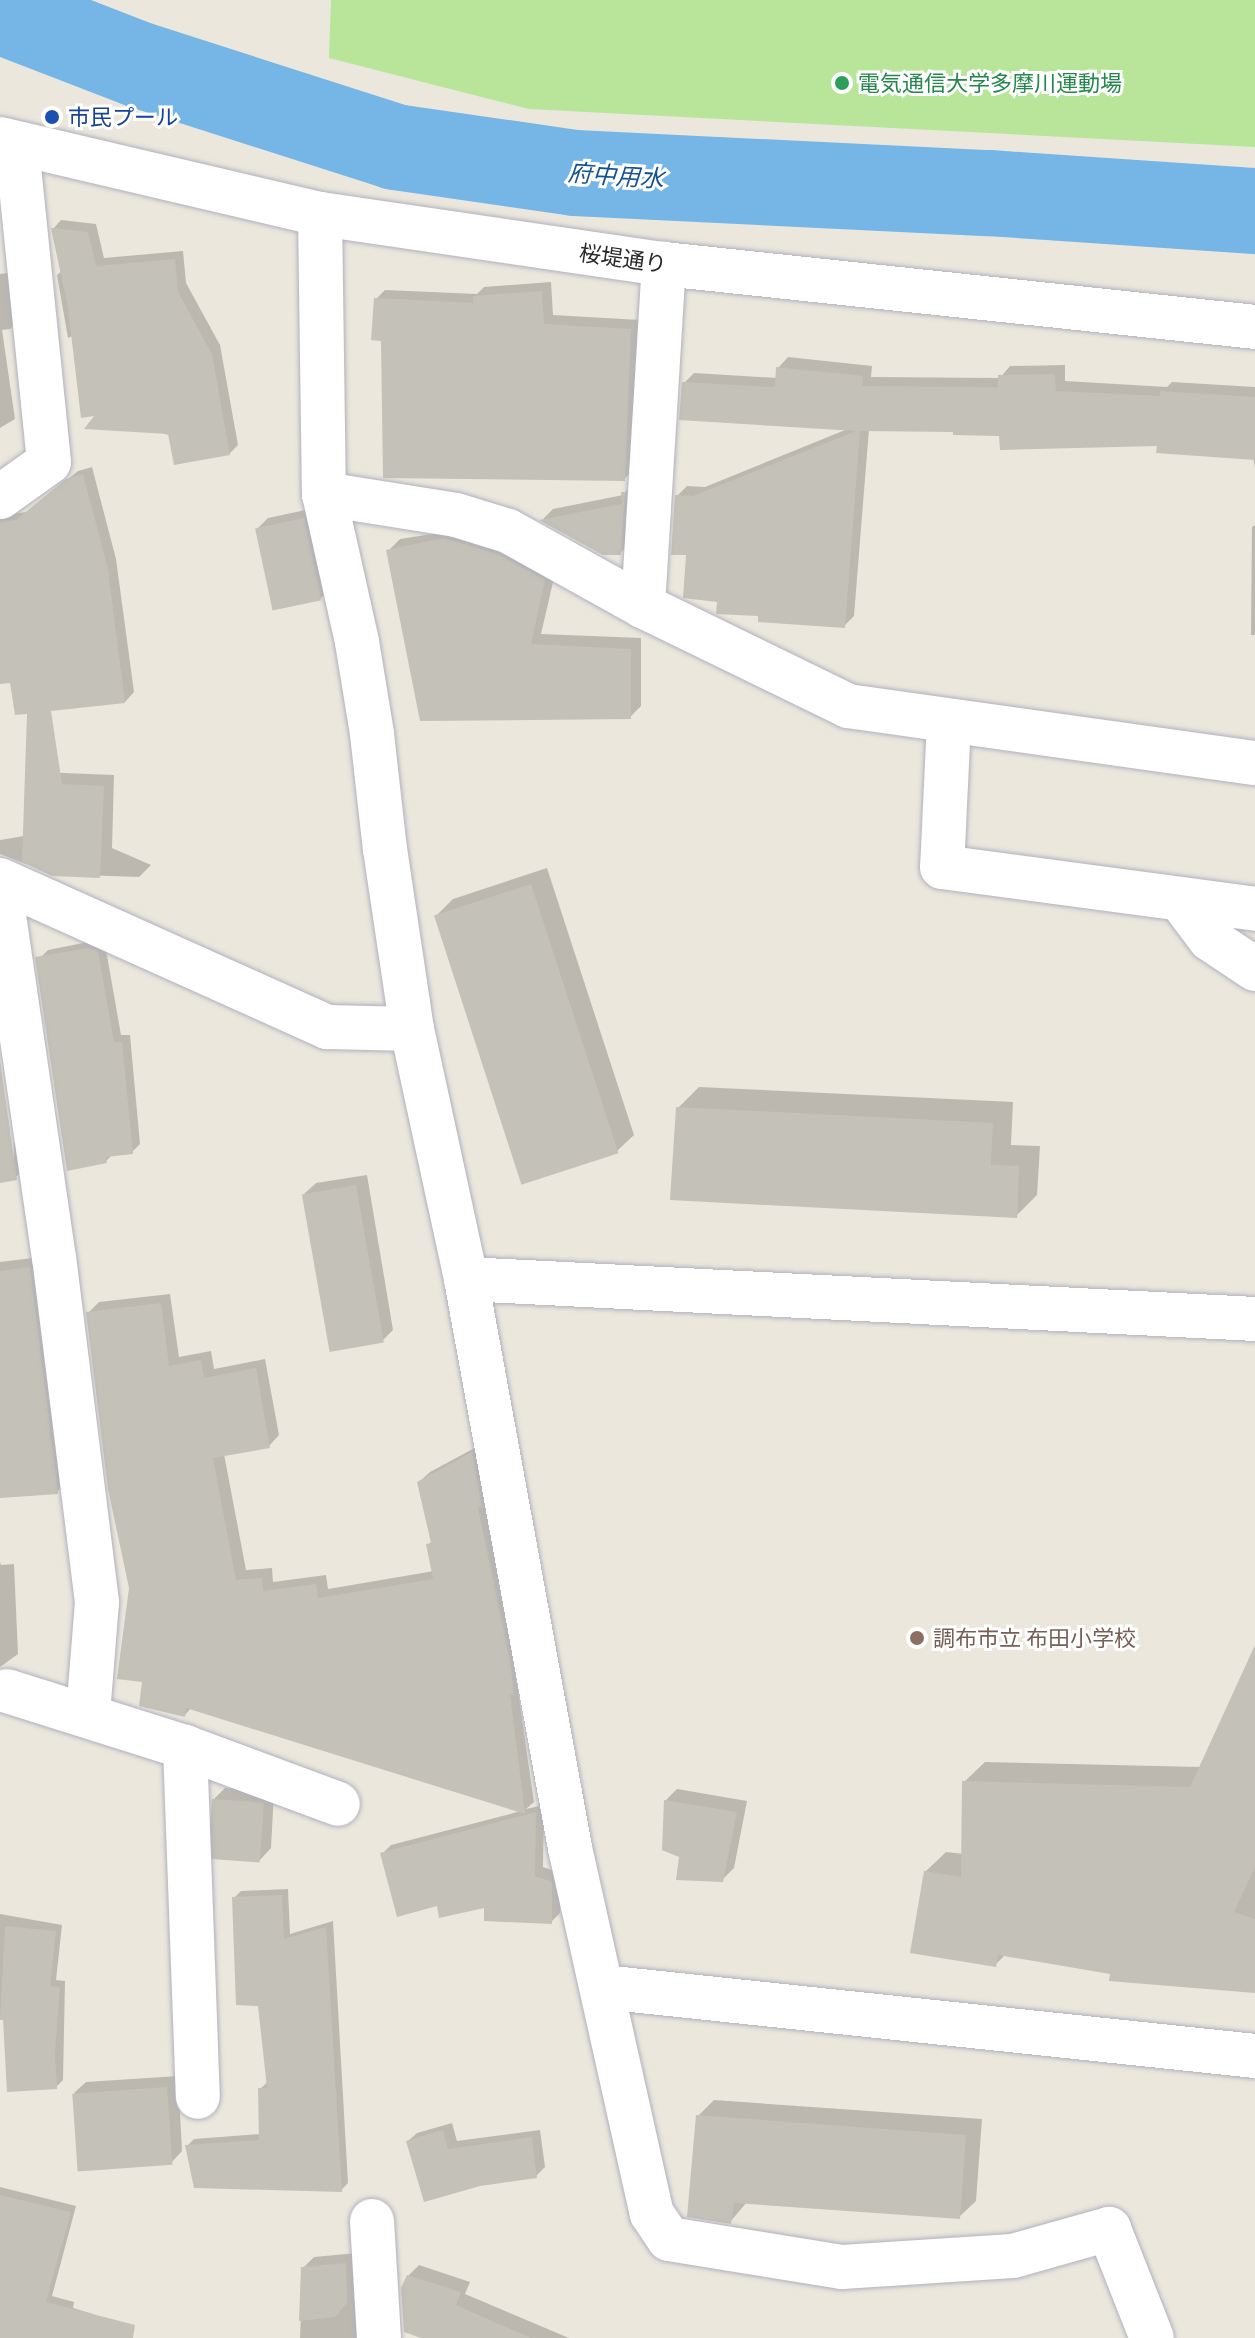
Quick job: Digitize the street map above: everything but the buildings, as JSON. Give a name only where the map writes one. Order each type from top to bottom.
[{"type":"street","name":"桜堤通り","points":[[8,142],[320,214],[664,264],[1255,327]]},
{"type":"street","points":[[0,497],[49,462],[8,142]]},
{"type":"street","points":[[320,214],[324,494],[357,642],[412,1029],[466,1279],[570,1848],[652,2214],[669,2239],[842,2267],[1013,2256],[1109,2229],[1152,2338]]},
{"type":"street","points":[[643,606],[664,264]]},
{"type":"street","points":[[324,494],[456,515],[508,531],[643,606],[848,706],[1255,763]]},
{"type":"street","points":[[949,721],[942,867],[1255,909]]},
{"type":"street","points":[[0,880],[327,1027],[412,1029]]},
{"type":"street","points":[[0,888],[54,1257],[97,1602],[88,1715]]},
{"type":"street","points":[[1180,899],[1210,939],[1255,969]]},
{"type":"street","points":[[466,1279],[1255,1319]]},
{"type":"street","points":[[7,1691],[185,1747],[338,1804]]},
{"type":"street","points":[[185,1747],[198,2097]]},
{"type":"street","points":[[603,1987],[1255,2056]]},
{"type":"street","points":[[372,2221],[379,2338]]},
{"type":"green space","name":"電気通信大学多摩川運動場","points":[[331,0],[1255,0],[1255,147],[529,109],[329,58]]},
{"type":"waterway","name":"府中用水","points":[[0,11],[140,65],[395,147],[575,173],[989,193],[1255,211]]},
{"type":"place","name":"電気通信大学多摩川運動場","points":[[842,83]]},
{"type":"place","name":"市民プール","points":[[52,117]]},
{"type":"place","name":"調布市立 布田小学校","points":[[917,1638]]}]
